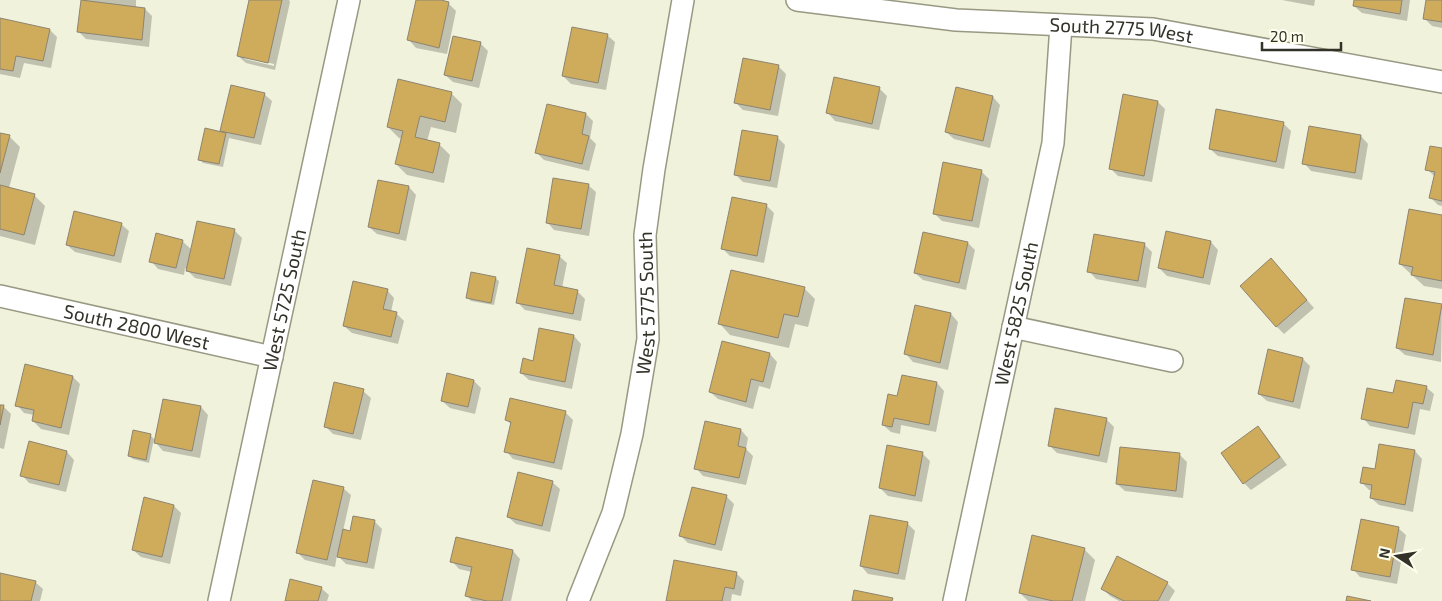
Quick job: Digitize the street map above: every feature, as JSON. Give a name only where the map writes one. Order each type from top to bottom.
[{"type":"street","name":"West 5725 South","points":[[219,601],[350,0]]},
{"type":"street","name":"West 5775 South","points":[[578,601],[613,513],[632,434],[648,339],[645,235],[654,169],[683,0]]},
{"type":"street","name":"South 2775 West","points":[[798,0],[956,20],[1153,29],[1442,82]]},
{"type":"street","name":"West 5825 South","points":[[954,601],[1053,143],[1061,25]]},
{"type":"street","name":"South 2800 West","points":[[0,296],[272,357]]},
{"type":"street","points":[[1013,327],[1172,362]]},
{"type":"building","points":[[81,0],[145,8],[142,40],[77,32]]},
{"type":"building","points":[[249,0],[282,0],[268,63],[237,56]]},
{"type":"building","points":[[416,0],[441,0],[449,2],[439,48],[407,40]]},
{"type":"building","points":[[1354,0],[1402,0],[1400,14],[1353,6]]},
{"type":"building","points":[[1426,0],[1442,0],[1442,22],[1423,19]]},
{"type":"building","points":[[0,18],[50,29],[43,61],[16,56],[13,71],[0,69]]},
{"type":"building","points":[[572,27],[608,34],[598,83],[562,76]]},
{"type":"building","points":[[453,36],[481,42],[472,81],[444,75]]},
{"type":"building","points":[[743,58],[779,65],[770,110],[734,103]]},
{"type":"building","points":[[834,77],[880,87],[872,124],[826,113]]},
{"type":"building","points":[[398,79],[452,92],[445,122],[420,116],[415,137],[440,143],[433,173],[395,164],[403,131],[387,127]]},
{"type":"building","points":[[231,85],[265,93],[254,138],[220,131]]},
{"type":"building","points":[[956,87],[993,96],[983,141],[945,132]]},
{"type":"building","points":[[1123,94],[1158,101],[1144,176],[1109,169]]},
{"type":"building","points":[[547,104],[586,113],[582,134],[589,136],[582,164],[535,153]]},
{"type":"building","points":[[1216,109],[1284,122],[1276,162],[1209,149]]},
{"type":"building","points":[[1309,126],[1361,135],[1355,173],[1302,164]]},
{"type":"building","points":[[205,128],[226,133],[219,164],[198,160]]},
{"type":"building","points":[[742,130],[778,136],[770,181],[734,175]]},
{"type":"building","points":[[0,133],[10,135],[0,173]]},
{"type":"building","points":[[1430,146],[1442,148],[1442,201],[1429,198],[1435,172],[1425,170]]},
{"type":"building","points":[[943,162],[982,170],[972,221],[933,214]]},
{"type":"building","points":[[553,178],[589,184],[581,229],[546,223]]},
{"type":"building","points":[[378,180],[409,186],[399,234],[368,227]]},
{"type":"building","points":[[0,185],[35,194],[24,235],[0,229]]},
{"type":"building","points":[[732,197],[767,204],[757,256],[721,249]]},
{"type":"building","points":[[1409,209],[1442,215],[1442,281],[1411,275],[1413,267],[1399,264]]},
{"type":"building","points":[[74,211],[122,223],[114,256],[66,245]]},
{"type":"building","points":[[197,221],[235,229],[224,279],[186,271]]},
{"type":"building","points":[[1166,231],[1211,241],[1203,278],[1158,268]]},
{"type":"building","points":[[923,232],[968,242],[959,283],[914,273]]},
{"type":"building","points":[[156,233],[183,240],[176,268],[149,262]]},
{"type":"building","points":[[1094,234],[1145,243],[1138,281],[1087,272]]},
{"type":"building","points":[[527,248],[560,255],[554,285],[578,290],[573,314],[516,303]]},
{"type":"building","points":[[1271,258],[1307,300],[1276,327],[1240,286]]},
{"type":"building","points":[[731,270],[805,287],[798,317],[784,314],[778,338],[718,324]]},
{"type":"building","points":[[471,272],[496,277],[491,303],[466,298]]},
{"type":"building","points":[[353,281],[388,289],[383,309],[397,312],[391,337],[343,326]]},
{"type":"building","points":[[1405,298],[1442,304],[1433,355],[1396,348]]},
{"type":"building","points":[[915,305],[951,313],[940,363],[904,354]]},
{"type":"building","points":[[539,328],[574,335],[565,382],[520,373],[523,358],[533,361]]},
{"type":"building","points":[[722,341],[770,353],[763,382],[751,379],[746,402],[709,392]]},
{"type":"building","points":[[1268,349],[1303,358],[1293,402],[1258,394]]},
{"type":"building","points":[[25,364],[73,376],[61,428],[32,421],[34,410],[15,406]]},
{"type":"building","points":[[447,373],[474,380],[468,407],[441,401]]},
{"type":"building","points":[[902,375],[937,382],[929,425],[894,418],[892,427],[882,425],[888,394],[897,396]]},
{"type":"building","points":[[1396,380],[1427,386],[1423,404],[1413,402],[1408,428],[1361,419],[1367,388],[1393,393]]},
{"type":"building","points":[[334,382],[364,389],[353,434],[324,427]]},
{"type":"building","points":[[510,398],[566,411],[554,463],[504,452],[511,422],[505,420]]},
{"type":"building","points":[[163,399],[201,406],[192,451],[154,443]]},
{"type":"building","points":[[0,405],[4,405],[0,425]]},
{"type":"building","points":[[1055,408],[1107,418],[1099,456],[1048,446]]},
{"type":"building","points":[[705,421],[741,429],[738,446],[746,448],[739,478],[694,469]]},
{"type":"building","points":[[1258,426],[1280,457],[1243,484],[1221,453]]},
{"type":"building","points":[[133,430],[151,434],[146,460],[128,456]]},
{"type":"building","points":[[29,441],[67,451],[59,485],[20,476]]},
{"type":"building","points":[[1379,444],[1415,450],[1405,505],[1370,498],[1372,485],[1360,483],[1363,467],[1375,469]]},
{"type":"building","points":[[887,445],[923,452],[915,496],[879,488]]},
{"type":"building","points":[[1120,447],[1180,453],[1176,491],[1116,484]]},
{"type":"building","points":[[518,472],[553,481],[542,526],[507,517]]},
{"type":"building","points":[[313,480],[344,487],[327,560],[296,553]]},
{"type":"building","points":[[692,487],[727,495],[715,545],[679,536]]},
{"type":"building","points":[[144,497],[174,505],[162,557],[132,550]]},
{"type":"building","points":[[870,515],[908,522],[898,574],[860,566]]},
{"type":"building","points":[[353,516],[375,520],[367,563],[337,557],[343,529],[350,531]]},
{"type":"building","points":[[1361,519],[1399,527],[1390,577],[1351,570]]},
{"type":"building","points":[[1032,535],[1085,548],[1072,601],[1053,601],[1019,593]]},
{"type":"building","points":[[456,537],[513,550],[502,601],[487,601],[465,596],[472,567],[450,562]]},
{"type":"building","points":[[1117,556],[1168,582],[1158,601],[1124,601],[1101,589]]},
{"type":"building","points":[[674,560],[737,572],[734,589],[725,587],[722,601],[666,601]]},
{"type":"building","points":[[0,573],[36,581],[31,601],[0,601]]},
{"type":"building","points":[[290,579],[322,587],[318,601],[285,601]]},
{"type":"building","points":[[854,590],[893,598],[892,601],[852,601]]},
{"type":"building","points":[[1347,596],[1371,601],[1346,601]]}]
